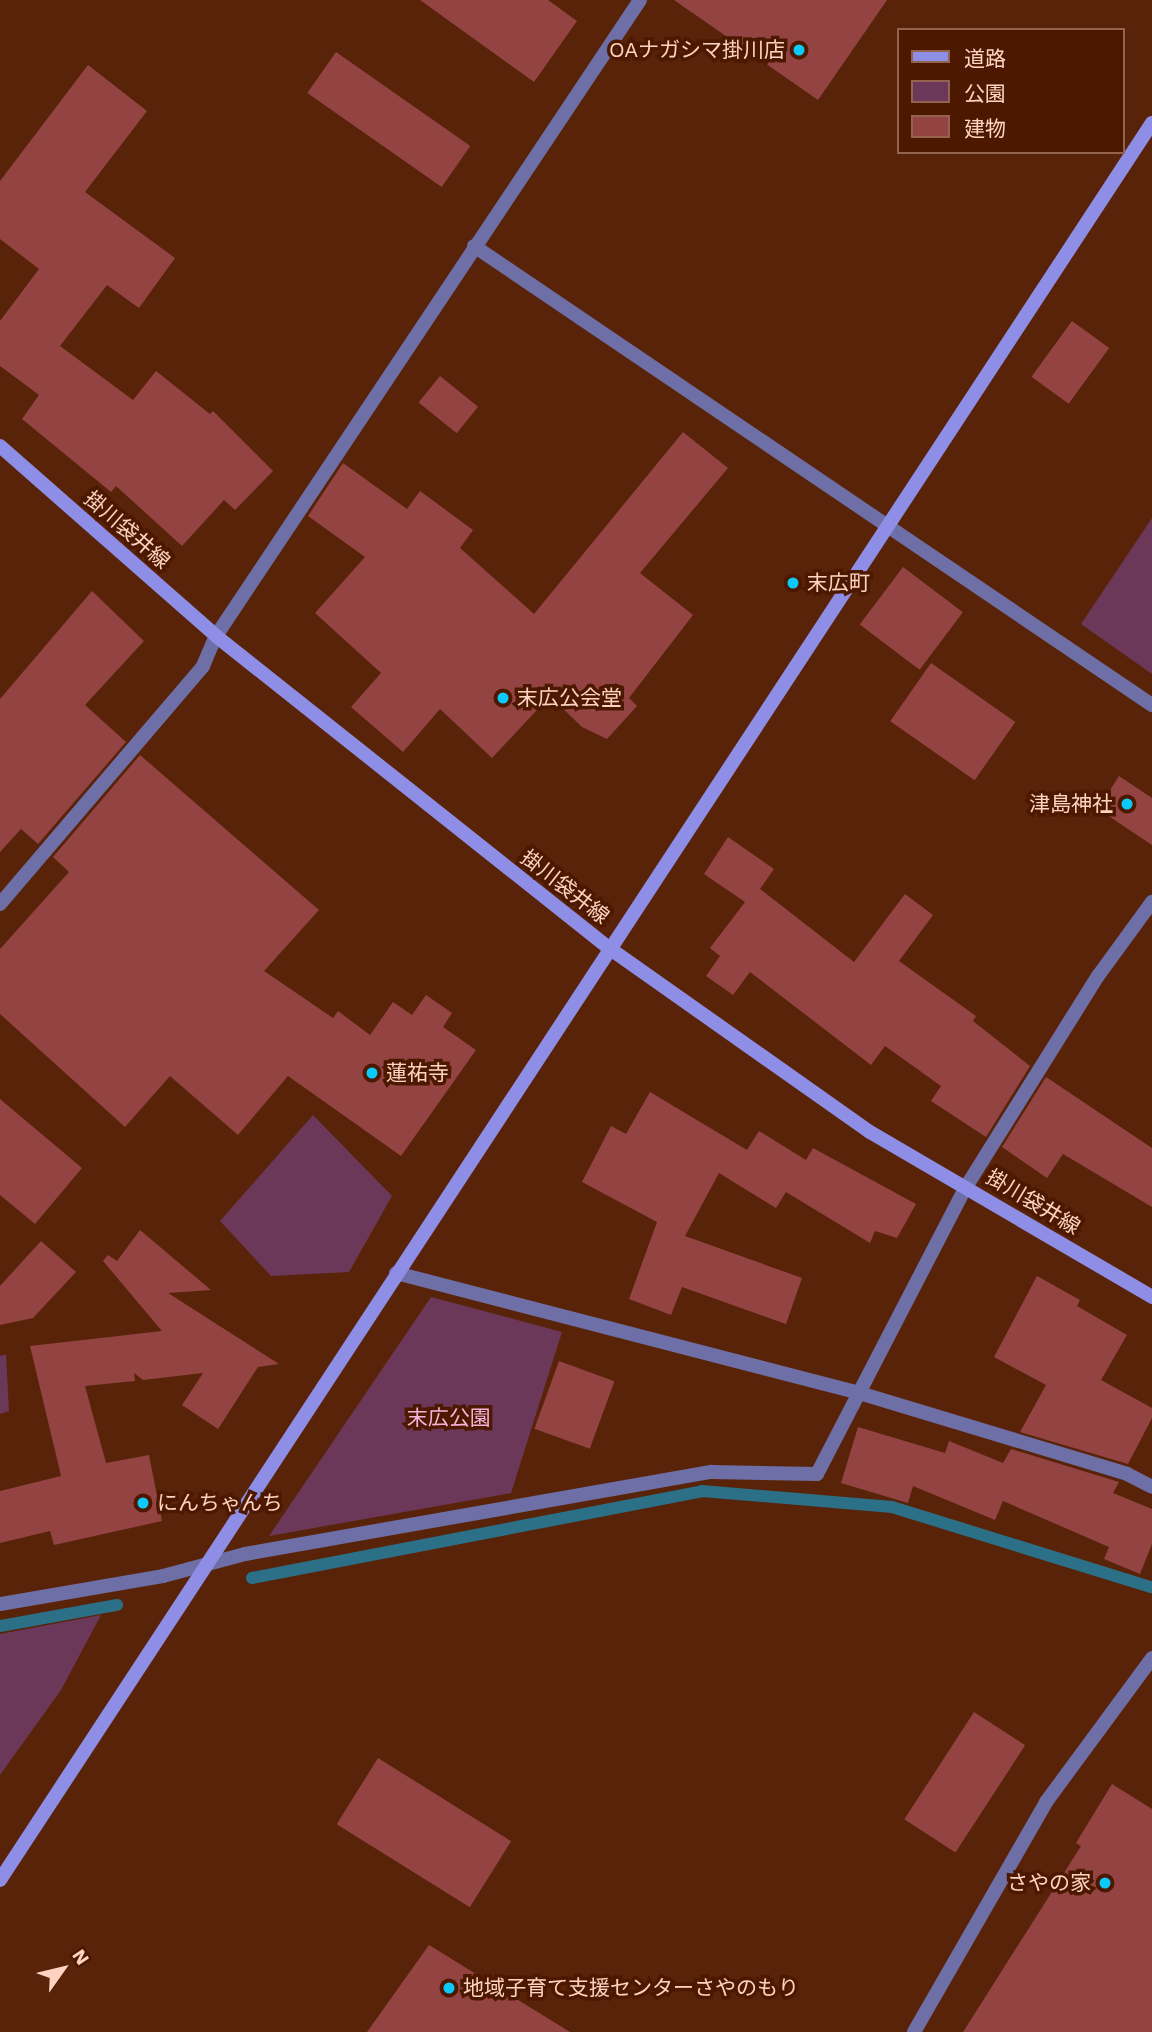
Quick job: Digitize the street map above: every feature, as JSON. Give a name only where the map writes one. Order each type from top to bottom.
[{"type":"street","points":[[0,904],[203,666],[216,636],[640,0]]},
{"type":"street","points":[[0,1880],[1152,123]]},
{"type":"street","points":[[474,246],[1152,705]]},
{"type":"street","name":"掛川袋井線","points":[[0,446],[216,636],[609,948],[870,1132],[1152,1297]]},
{"type":"street","points":[[0,1604],[206,1566],[245,1554],[711,1472],[817,1474],[856,1392],[966,1187],[1098,976],[1152,902]]},
{"type":"street","points":[[396,1273],[856,1392],[1127,1474],[1152,1487]]},
{"type":"street","points":[[914,2032],[1046,1802],[1152,1658]]},
{"type":"green space","points":[[1152,518],[1152,674],[1081,624]]},
{"type":"green space","points":[[313,1115],[392,1196],[349,1272],[271,1276],[220,1221]]},
{"type":"green space","name":"末広公園","points":[[431,1297],[562,1332],[511,1493],[269,1536]]},
{"type":"green space","points":[[6,1354],[9,1411],[0,1414],[0,1356]]},
{"type":"green space","points":[[101,1615],[61,1690],[0,1775],[0,1634]]},
{"type":"building","points":[[420,0],[548,0],[577,21],[534,82]]},
{"type":"building","name":"OAナガシマ掛川店","points":[[674,0],[887,0],[818,100]]},
{"type":"building","points":[[336,52],[470,146],[442,187],[307,93]]},
{"type":"building","points":[[88,65],[147,111],[85,192],[175,258],[139,308],[107,285],[60,346],[133,400],[156,371],[210,414],[213,411],[273,471],[235,510],[224,500],[182,546],[116,486],[111,492],[22,419],[39,395],[0,366],[0,321],[39,269],[0,239],[0,181]]},
{"type":"building","points":[[1072,321],[1109,348],[1069,404],[1031,377]]},
{"type":"building","points":[[440,376],[478,407],[457,433],[419,402]]},
{"type":"building","points":[[683,432],[728,468],[640,573],[693,615],[629,698],[637,706],[607,739],[582,727],[550,696],[492,758],[440,709],[403,752],[351,707],[381,673],[315,613],[365,557],[308,516],[343,463],[407,509],[420,491],[473,530],[460,548],[534,614]]},
{"type":"building","points":[[903,567],[963,612],[920,670],[860,625]]},
{"type":"building","points":[[92,591],[144,641],[85,705],[126,742],[38,844],[21,829],[0,852],[0,699]]},
{"type":"building","points":[[931,663],[1015,722],[975,780],[890,721]]},
{"type":"building","points":[[140,755],[319,910],[264,971],[333,1018],[338,1011],[370,1035],[393,1002],[412,1015],[426,995],[452,1013],[443,1027],[476,1050],[401,1156],[288,1076],[238,1135],[170,1076],[125,1127],[0,1014],[0,949],[69,872],[53,857]]},
{"type":"building","name":"津島神社","points":[[1119,776],[1152,798],[1152,845],[1098,809]]},
{"type":"building","points":[[728,837],[774,869],[760,889],[854,962],[905,894],[933,915],[899,961],[976,1016],[973,1021],[1030,1066],[986,1137],[931,1101],[941,1086],[885,1046],[871,1065],[750,972],[733,995],[706,976],[720,956],[710,948],[745,902],[704,874]]},
{"type":"building","points":[[1046,1077],[1152,1148],[1152,1207],[1063,1154],[1047,1178],[1002,1147]]},
{"type":"building","points":[[650,1092],[747,1150],[759,1131],[806,1160],[813,1148],[916,1204],[897,1238],[875,1231],[870,1243],[786,1192],[776,1208],[719,1173],[685,1236],[802,1278],[786,1324],[682,1287],[671,1315],[629,1299],[657,1222],[582,1182],[611,1126],[626,1134]]},
{"type":"building","points":[[0,1099],[82,1168],[35,1224],[0,1195]]},
{"type":"building","points":[[140,1230],[211,1290],[168,1293],[279,1364],[258,1367],[218,1429],[182,1405],[203,1373],[143,1380],[134,1373],[135,1381],[85,1386],[106,1463],[149,1455],[162,1521],[54,1545],[50,1531],[0,1543],[0,1491],[61,1476],[30,1346],[162,1331],[103,1261],[108,1255],[117,1261]]},
{"type":"building","points":[[41,1241],[76,1272],[33,1318],[0,1325],[0,1286]]},
{"type":"building","points":[[1037,1276],[1080,1300],[1077,1306],[1127,1335],[1101,1380],[1152,1408],[1152,1418],[1128,1464],[1020,1432],[1046,1385],[994,1357]]},
{"type":"building","points":[[559,1361],[614,1381],[590,1449],[534,1429]]},
{"type":"building","points":[[858,1427],[945,1453],[949,1441],[1003,1463],[1011,1449],[1119,1482],[1113,1493],[1152,1509],[1152,1544],[1140,1574],[1104,1559],[1109,1547],[1003,1501],[995,1520],[913,1486],[908,1503],[841,1483]]},
{"type":"building","points":[[974,1712],[1025,1745],[955,1853],[904,1819]]},
{"type":"building","points":[[378,1758],[511,1841],[470,1907],[337,1824]]},
{"type":"building","name":"さやの家","points":[[1112,1784],[1152,1809],[1152,2032],[963,2032],[1081,1846],[1076,1843]]},
{"type":"building","name":"地域子育て支援センターさやのもり","points":[[429,1945],[570,2032],[367,2032]]},
{"type":"waterway","points":[[252,1578],[702,1491],[892,1507],[1151,1587]]},
{"type":"waterway","points":[[0,1626],[117,1605]]},
{"type":"place","name":"OAナガシマ掛川店","points":[[799,50]]},
{"type":"place","name":"末広町","points":[[793,583]]},
{"type":"place","name":"末広公会堂","points":[[503,698]]},
{"type":"place","name":"津島神社","points":[[1127,804]]},
{"type":"place","name":"蓮祐寺","points":[[372,1073]]},
{"type":"place","name":"にんちゃんち","points":[[143,1503]]},
{"type":"place","name":"さやの家","points":[[1105,1883]]},
{"type":"place","name":"地域子育て支援センターさやのもり","points":[[449,1988]]}]
